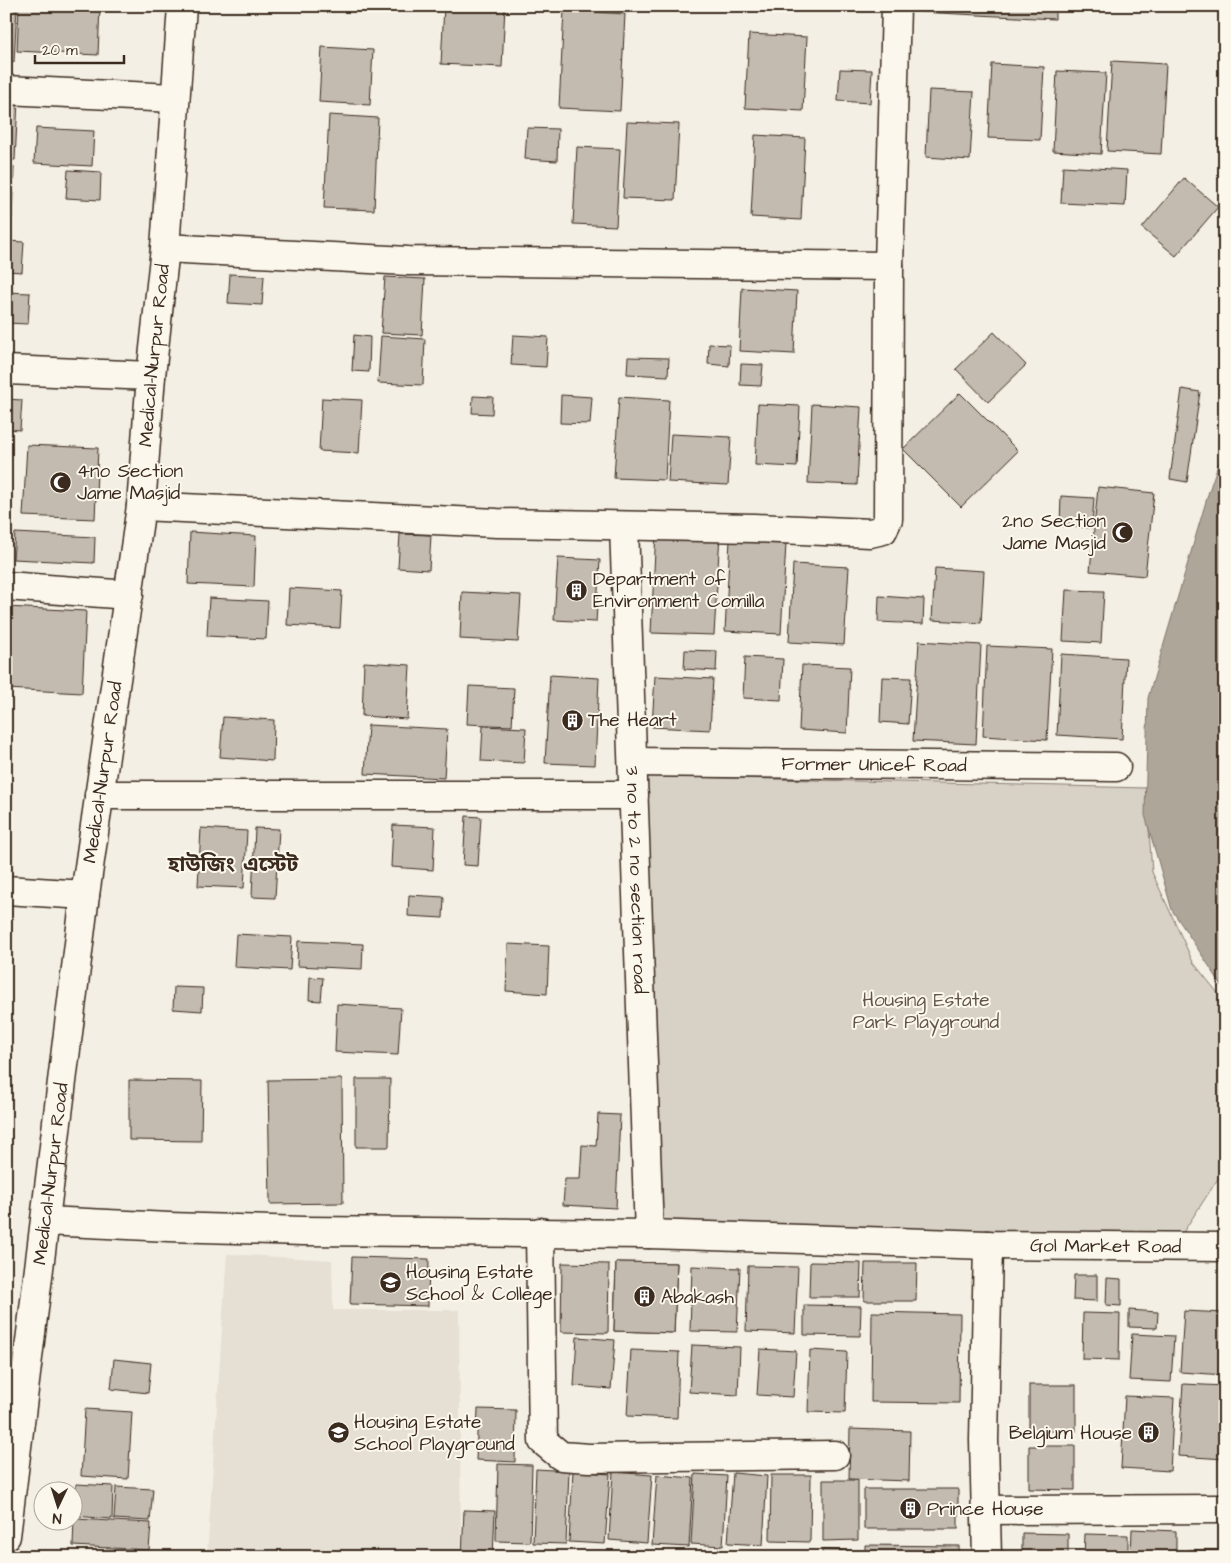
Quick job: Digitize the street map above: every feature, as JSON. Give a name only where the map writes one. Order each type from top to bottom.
[{"type":"street","name":"Medical-Nurpur Road","points":[[6,1536],[10,1474],[46,1221],[85,895],[141,506],[151,376],[165,248],[174,98],[182,6]]},
{"type":"street","points":[[141,506],[368,518],[754,528],[870,533],[883,530],[888,519],[889,266],[896,6]]},
{"type":"street","points":[[6,90],[174,98]]},
{"type":"street","points":[[165,248],[408,261],[889,266]]},
{"type":"street","points":[[6,370],[151,376]]},
{"type":"street","name":"3 no to 2 no section road","points":[[624,526],[649,1234]]},
{"type":"street","points":[[6,586],[129,595]]},
{"type":"street","name":"Former Unicef Road","points":[[633,762],[1116,767]]},
{"type":"street","points":[[99,794],[634,795]]},
{"type":"street","points":[[6,890],[85,895]]},
{"type":"street","name":"Gol Market Road","points":[[46,1221],[303,1231],[649,1234],[988,1246],[1225,1246]]},
{"type":"street","points":[[540,1232],[542,1441],[561,1456],[599,1458],[835,1455]]},
{"type":"street","points":[[987,1557],[984,1440],[988,1246]]},
{"type":"street","points":[[985,1510],[1225,1510]]},
{"type":"shaded area","points":[[1225,444],[1225,990],[1172,910],[1145,815],[1148,698],[1209,491]]},
{"type":"shaded area","name":"Housing Estate School Playground","points":[[227,1254],[332,1260],[333,1310],[459,1310],[461,1557],[207,1557]]},
{"type":"green space","name":"Housing Estate Park Playground","points":[[647,776],[1146,788],[1152,872],[1193,962],[1225,1002],[1225,1168],[1182,1234],[657,1226]]},
{"type":"building","points":[[19,6],[100,6],[98,55],[17,51]]},
{"type":"building","points":[[444,6],[505,6],[502,67],[441,64]]},
{"type":"building","points":[[921,6],[1055,6],[1055,19],[920,12]]},
{"type":"building","points":[[6,7],[17,7],[14,62],[6,61]]},
{"type":"building","points":[[564,10],[625,14],[620,111],[559,108]]},
{"type":"building","points":[[749,34],[807,37],[803,111],[745,108]]},
{"type":"building","points":[[322,47],[373,50],[370,105],[319,102]]},
{"type":"building","points":[[1112,61],[1166,64],[1161,154],[1107,151]]},
{"type":"building","points":[[992,64],[1044,67],[1040,140],[988,138]]},
{"type":"building","points":[[840,69],[872,70],[870,103],[838,101]]},
{"type":"building","points":[[1057,71],[1106,73],[1101,154],[1053,151]]},
{"type":"building","points":[[929,90],[974,92],[970,160],[926,157]]},
{"type":"building","points":[[6,101],[18,101],[15,160],[6,160]]},
{"type":"building","points":[[329,115],[378,118],[374,210],[324,208]]},
{"type":"building","points":[[627,122],[679,124],[675,200],[623,198]]},
{"type":"building","points":[[36,128],[94,131],[92,166],[34,163]]},
{"type":"building","points":[[527,128],[558,129],[557,161],[525,159]]},
{"type":"building","points":[[755,135],[805,138],[801,220],[751,217]]},
{"type":"building","points":[[577,147],[620,149],[616,226],[573,224]]},
{"type":"building","points":[[6,166],[14,167],[12,219],[6,219]]},
{"type":"building","points":[[1063,166],[1127,170],[1125,206],[1061,203]]},
{"type":"building","points":[[68,170],[101,172],[100,200],[66,198]]},
{"type":"building","points":[[1184,178],[1218,207],[1176,256],[1142,228]]},
{"type":"building","points":[[6,241],[24,242],[22,272],[6,271]]},
{"type":"building","points":[[230,274],[264,276],[262,305],[228,303]]},
{"type":"building","points":[[385,277],[425,279],[422,335],[381,333]]},
{"type":"building","points":[[742,288],[797,291],[794,354],[739,351]]},
{"type":"building","points":[[6,292],[30,293],[28,324],[6,323]]},
{"type":"building","points":[[994,332],[1026,365],[988,402],[956,369]]},
{"type":"building","points":[[354,335],[370,337],[369,372],[352,371]]},
{"type":"building","points":[[513,335],[548,337],[546,367],[511,365]]},
{"type":"building","points":[[381,336],[425,339],[423,385],[378,383]]},
{"type":"building","points":[[709,344],[730,345],[729,366],[708,364]]},
{"type":"building","points":[[628,357],[669,358],[668,376],[627,374]]},
{"type":"building","points":[[741,364],[763,365],[761,386],[740,385]]},
{"type":"building","points":[[1182,389],[1200,392],[1187,482],[1170,479]]},
{"type":"building","points":[[960,393],[1018,451],[961,507],[903,449]]},
{"type":"building","points":[[561,395],[592,397],[590,424],[560,423]]},
{"type":"building","points":[[473,396],[493,397],[492,414],[472,413]]},
{"type":"building","points":[[619,397],[669,400],[665,480],[614,478]]},
{"type":"building","points":[[322,398],[362,400],[359,453],[319,451]]},
{"type":"building","points":[[6,399],[22,400],[20,430],[6,429]]},
{"type":"building","points":[[758,404],[800,406],[797,467],[755,465]]},
{"type":"building","points":[[812,404],[861,407],[857,485],[808,483]]},
{"type":"building","points":[[671,434],[731,437],[728,485],[668,482]]},
{"type":"building","name":"4no Section Jame Masjid","points":[[27,445],[98,448],[95,519],[23,516]]},
{"type":"building","name":"2no Section Jame Masjid","points":[[1098,487],[1154,493],[1145,576],[1090,571]]},
{"type":"building","points":[[1061,496],[1094,498],[1092,528],[1060,526]]},
{"type":"building","points":[[656,530],[720,534],[714,635],[651,633]]},
{"type":"building","points":[[190,532],[256,536],[254,587],[188,584]]},
{"type":"building","points":[[15,533],[95,537],[94,563],[13,559]]},
{"type":"building","points":[[400,534],[431,535],[429,570],[398,568]]},
{"type":"building","points":[[730,540],[786,543],[781,634],[725,631]]},
{"type":"building","name":"Department of Environment Comilla","points":[[558,558],[600,560],[596,622],[554,620]]},
{"type":"building","points":[[793,564],[849,567],[844,645],[789,642]]},
{"type":"building","points":[[935,568],[984,571],[981,623],[932,620]]},
{"type":"building","points":[[289,588],[342,591],[340,628],[287,625]]},
{"type":"building","points":[[1066,590],[1104,591],[1101,643],[1063,641]]},
{"type":"building","points":[[462,592],[521,595],[518,642],[460,639]]},
{"type":"building","points":[[879,596],[924,599],[923,624],[878,622]]},
{"type":"building","points":[[209,598],[268,601],[266,639],[207,636]]},
{"type":"building","points":[[6,607],[86,611],[82,693],[6,689]]},
{"type":"building","points":[[919,641],[981,645],[976,744],[913,741]]},
{"type":"building","points":[[987,646],[1052,649],[1047,740],[983,736]]},
{"type":"building","points":[[685,650],[717,651],[716,671],[684,669]]},
{"type":"building","points":[[1061,654],[1126,658],[1122,739],[1057,735]]},
{"type":"building","points":[[745,657],[783,659],[781,700],[743,698]]},
{"type":"building","points":[[364,662],[410,665],[407,719],[362,716]]},
{"type":"building","points":[[802,665],[850,667],[847,733],[799,730]]},
{"type":"building","name":"The Heart","points":[[550,675],[599,678],[595,765],[545,763]]},
{"type":"building","points":[[655,676],[713,679],[710,730],[652,727]]},
{"type":"building","points":[[882,677],[911,678],[908,724],[880,722]]},
{"type":"building","points":[[469,686],[514,688],[512,726],[467,724]]},
{"type":"building","points":[[223,717],[274,720],[273,761],[220,757]]},
{"type":"building","points":[[368,725],[447,729],[444,778],[365,774]]},
{"type":"building","points":[[483,726],[526,728],[524,763],[481,761]]},
{"type":"building","points":[[466,816],[481,817],[478,866],[463,865]]},
{"type":"building","points":[[393,825],[435,827],[433,870],[391,867]]},
{"type":"building","points":[[201,828],[247,831],[244,888],[198,886]]},
{"type":"building","points":[[255,828],[279,829],[275,898],[252,897]]},
{"type":"building","points":[[409,895],[444,897],[443,918],[408,916]]},
{"type":"building","points":[[236,934],[292,937],[290,970],[234,967]]},
{"type":"building","points":[[298,941],[363,944],[362,969],[297,966]]},
{"type":"building","points":[[508,944],[549,946],[547,994],[506,991]]},
{"type":"building","points":[[310,977],[323,978],[321,1001],[309,1000]]},
{"type":"building","points":[[174,987],[203,988],[202,1011],[173,1009]]},
{"type":"building","points":[[337,1004],[401,1008],[398,1055],[335,1052]]},
{"type":"building","points":[[342,1079],[343,1203],[270,1204],[268,1080]]},
{"type":"building","points":[[356,1079],[390,1079],[389,1147],[356,1147]]},
{"type":"building","points":[[129,1080],[202,1081],[201,1141],[129,1140]]},
{"type":"building","points":[[598,1114],[620,1115],[616,1208],[563,1205],[565,1179],[580,1179],[582,1145],[596,1146]]},
{"type":"building","points":[[352,1257],[429,1259],[428,1306],[350,1304]]},
{"type":"building","name":"Abakash","points":[[616,1262],[677,1263],[674,1333],[614,1331]]},
{"type":"building","name":"Abakash","points":[[616,1262],[677,1263],[674,1333],[614,1331]]},
{"type":"building","points":[[810,1262],[861,1263],[860,1297],[809,1297]]},
{"type":"building","points":[[562,1263],[609,1264],[608,1333],[561,1332]]},
{"type":"building","points":[[865,1263],[917,1263],[916,1301],[864,1301]]},
{"type":"building","points":[[692,1266],[740,1268],[737,1332],[690,1331]]},
{"type":"building","points":[[748,1266],[798,1267],[795,1333],[746,1331]]},
{"type":"building","points":[[1074,1275],[1097,1275],[1097,1301],[1073,1300]]},
{"type":"building","points":[[1107,1278],[1121,1279],[1121,1306],[1106,1305]]},
{"type":"building","points":[[804,1305],[861,1306],[860,1336],[804,1335]]},
{"type":"building","points":[[1129,1310],[1158,1312],[1157,1328],[1129,1327]]},
{"type":"building","points":[[1184,1311],[1225,1313],[1225,1375],[1180,1372]]},
{"type":"building","points":[[872,1312],[960,1314],[959,1403],[871,1402]]},
{"type":"building","points":[[1083,1313],[1120,1314],[1119,1360],[1082,1359]]},
{"type":"building","points":[[1132,1334],[1174,1336],[1171,1382],[1129,1380]]},
{"type":"building","points":[[577,1337],[615,1340],[611,1389],[574,1386]]},
{"type":"building","points":[[692,1345],[740,1347],[738,1395],[689,1392]]},
{"type":"building","points":[[760,1349],[796,1351],[793,1397],[757,1395]]},
{"type":"building","points":[[631,1350],[679,1352],[677,1418],[627,1416]]},
{"type":"building","points":[[810,1350],[847,1352],[845,1413],[808,1412]]},
{"type":"building","points":[[114,1359],[151,1363],[148,1393],[111,1389]]},
{"type":"building","points":[[1183,1384],[1225,1386],[1225,1459],[1178,1456]]},
{"type":"building","points":[[1029,1385],[1076,1385],[1076,1431],[1029,1431]]},
{"type":"building","name":"Belgium House","points":[[1125,1396],[1174,1398],[1170,1471],[1121,1468]]},
{"type":"building","points":[[85,1409],[132,1412],[128,1479],[81,1476]]},
{"type":"building","points":[[478,1409],[516,1410],[515,1462],[476,1460]]},
{"type":"building","points":[[850,1429],[910,1431],[909,1481],[849,1479]]},
{"type":"building","points":[[1029,1446],[1075,1446],[1075,1490],[1029,1489]]},
{"type":"building","points":[[498,1464],[532,1465],[530,1542],[496,1541]]},
{"type":"building","points":[[536,1469],[569,1471],[566,1544],[533,1543]]},
{"type":"building","points":[[573,1471],[610,1474],[605,1544],[569,1542]]},
{"type":"building","points":[[613,1472],[652,1475],[647,1543],[609,1540]]},
{"type":"building","points":[[733,1473],[767,1476],[763,1545],[728,1543]]},
{"type":"building","points":[[695,1474],[727,1476],[723,1546],[691,1544]]},
{"type":"building","points":[[657,1475],[693,1478],[689,1547],[652,1545]]},
{"type":"building","points":[[771,1475],[811,1475],[810,1542],[770,1541]]},
{"type":"building","points":[[823,1480],[858,1480],[858,1540],[823,1541]]},
{"type":"building","points":[[82,1484],[113,1486],[112,1519],[82,1517]]},
{"type":"building","points":[[116,1487],[153,1489],[150,1521],[114,1519]]},
{"type":"building","name":"Prince House","points":[[864,1489],[958,1489],[958,1529],[864,1529]]},
{"type":"building","points":[[464,1510],[495,1511],[493,1557],[462,1557]]},
{"type":"building","points":[[82,1519],[151,1523],[149,1550],[73,1546],[74,1530],[82,1530]]},
{"type":"building","points":[[1132,1529],[1176,1531],[1176,1557],[1131,1557]]},
{"type":"building","points":[[1022,1533],[1068,1534],[1068,1557],[1022,1557]]},
{"type":"building","points":[[1085,1534],[1128,1535],[1128,1557],[1084,1557]]},
{"type":"building","points":[[865,1545],[959,1546],[959,1557],[865,1557]]},
{"type":"building","points":[[822,1550],[851,1551],[850,1557],[822,1557]]},
{"type":"building","points":[[1189,1550],[1225,1550],[1225,1557],[1189,1557]]},
{"type":"building","points":[[500,1554],[529,1556],[529,1557],[500,1557]]},
{"type":"place","name":"4no Section Jame Masjid","points":[[61,482]]},
{"type":"place","name":"2no Section Jame Masjid","points":[[1122,532]]},
{"type":"place","name":"Department of Environment Comilla","points":[[577,590]]},
{"type":"place","name":"The Heart","points":[[572,720]]},
{"type":"place","name":"Housing Estate School & College","points":[[390,1283]]},
{"type":"place","name":"Abakash","points":[[645,1297]]},
{"type":"place","name":"Housing Estate School Playground","points":[[338,1433]]},
{"type":"place","name":"Belgium House","points":[[1148,1433]]},
{"type":"place","name":"Prince House","points":[[911,1509]]},
{"type":"district","name":"হাউজিং এস্টেট","points":[[233,864]]}]
